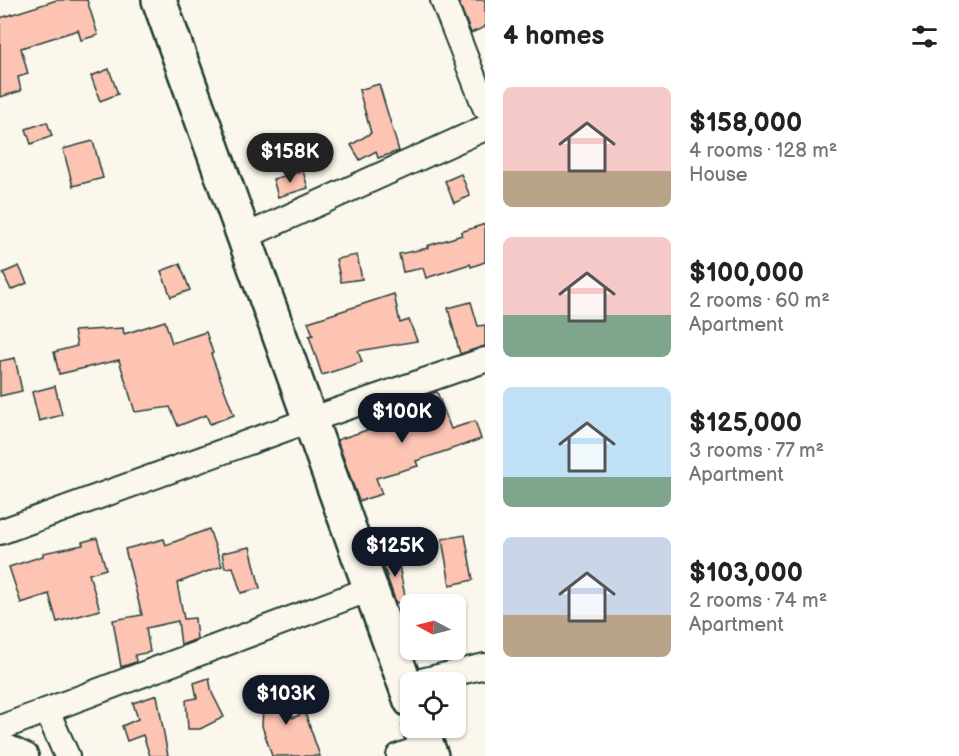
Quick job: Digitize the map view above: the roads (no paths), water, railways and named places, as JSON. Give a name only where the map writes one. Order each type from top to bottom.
[{"type":"main road","points":[[159,0],[370,588],[404,672]]},
{"type":"street","points":[[443,0],[485,107]]},
{"type":"street","points":[[244,237],[485,128]]},
{"type":"street","points":[[0,532],[310,420],[485,360]]},
{"type":"street","points":[[0,728],[370,588]]},
{"type":"street","points":[[465,672],[485,666]]},
{"type":"street","points":[[47,711],[67,756]]},
{"type":"street","points":[[0,744],[26,756]]}]
